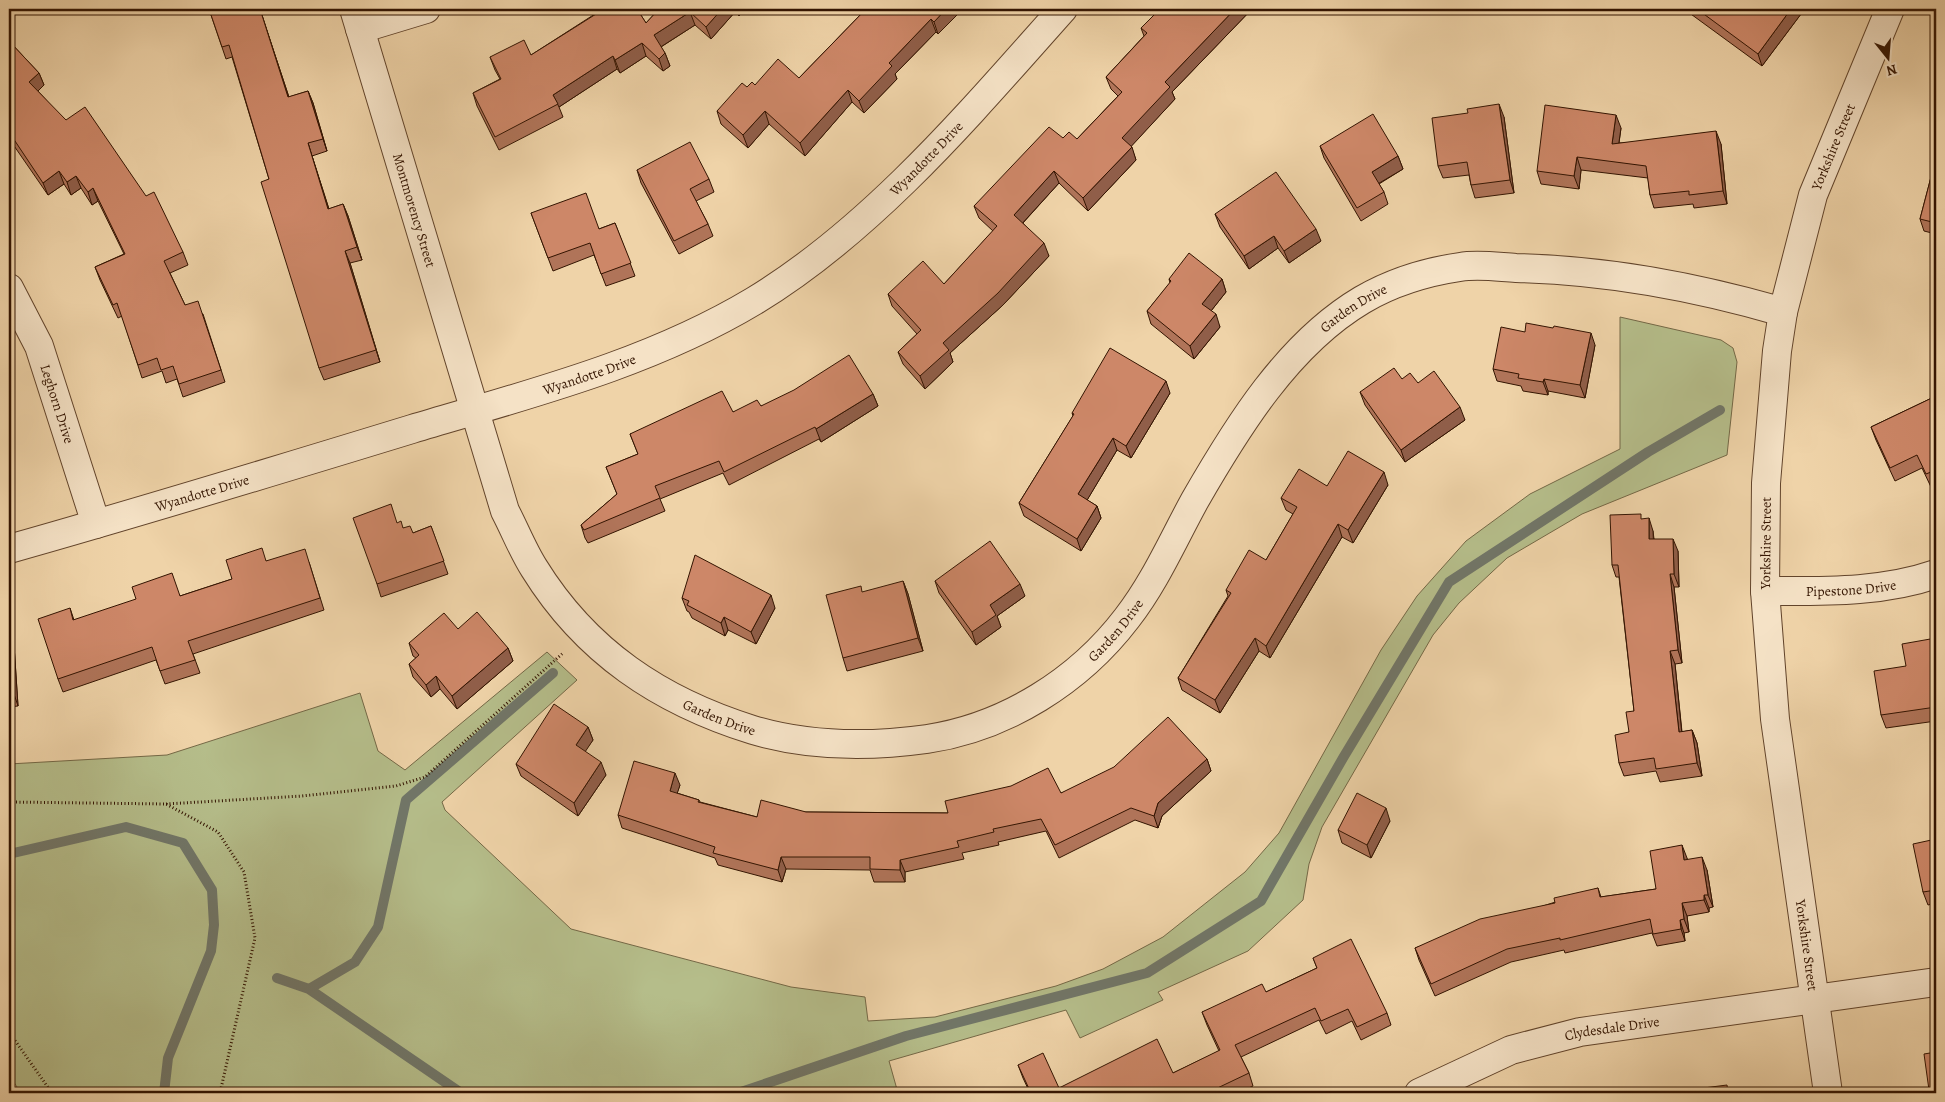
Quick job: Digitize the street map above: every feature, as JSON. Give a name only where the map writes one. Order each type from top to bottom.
[{"type":"street","points":[[357,19],[426,9]]},
{"type":"street","name":"Wyandotte Drive","points":[[9,549],[629,362],[699,331],[755,300],[808,264],[902,181],[944,142],[1063,9]]},
{"type":"street","name":"Yorkshire Street","points":[[1828,1093],[1775,718],[1765,591],[1766,483],[1777,351],[1783,312],[1813,195],[1890,9]]},
{"type":"street","name":"Montmorency Street","points":[[357,19],[475,410]]},
{"type":"street","name":"Garden Drive","points":[[475,410],[505,511],[532,566],[560,607],[584,633],[642,681],[685,705],[719,719],[779,738],[844,745],[897,743],[950,735],[986,724],[1019,709],[1059,684],[1096,653],[1128,618],[1154,578],[1197,497],[1242,424],[1293,355],[1324,326],[1364,299],[1408,279],[1463,266],[1537,268],[1626,277],[1731,298],[1783,312]]},
{"type":"street","name":"Leghorn Drive","points":[[9,288],[39,346],[96,524]]},
{"type":"street","name":"Pipestone Drive","points":[[1765,591],[1862,590],[1911,583],[1936,574]]},
{"type":"street","name":"Clydesdale Drive","points":[[1419,1093],[1511,1050],[1580,1032],[1936,982]]},
{"type":"path","points":[[9,802],[166,804],[302,796],[396,786],[425,777],[584,633]]},
{"type":"path","points":[[166,804],[218,832],[244,872],[255,938],[220,1093]]},
{"type":"path","points":[[9,1032],[52,1093]]},
{"type":"green space","points":[[1620,317],[1721,340],[1733,348],[1737,362],[1727,455],[1582,514],[1507,558],[1459,603],[1433,635],[1322,827],[1309,864],[1303,900],[1248,951],[1158,992],[1163,1000],[1080,1038],[1066,1010],[889,1061],[898,1093],[21,1093],[9,1075],[9,764],[167,755],[360,693],[378,751],[405,770],[547,652],[577,680],[442,802],[445,810],[571,929],[791,987],[865,997],[868,1021],[935,1017],[1056,986],[1103,969],[1163,937],[1245,872],[1279,833],[1381,650],[1417,596],[1466,541],[1530,494],[1620,449]]},
{"type":"building","points":[[209,9],[260,9],[288,97],[308,91],[323,139],[308,143],[328,209],[343,204],[357,247],[345,251],[376,350],[319,368],[261,182],[269,179],[229,45],[222,47]]},
{"type":"building","points":[[604,9],[637,9],[646,23],[659,9],[722,9],[706,27],[690,12],[654,35],[665,53],[659,59],[642,43],[615,60],[613,56],[553,95],[558,104],[495,137],[473,93],[501,79],[490,57],[524,40],[531,55]]},
{"type":"building","points":[[866,9],[946,9],[934,22],[931,19],[889,63],[892,66],[859,101],[848,90],[800,143],[765,111],[743,135],[717,111],[742,83],[747,87],[752,82],[755,85],[778,59],[799,78]]},
{"type":"building","points":[[1160,9],[1235,9],[1165,82],[1170,87],[1122,138],[1132,147],[1083,198],[1054,171],[1014,215],[1044,243],[998,293],[943,343],[949,350],[920,376],[898,352],[921,330],[888,294],[923,261],[944,284],[997,226],[974,206],[1049,127],[1063,138],[1069,132],[1077,139],[1122,92],[1106,77],[1147,33],[1141,28]]},
{"type":"building","points":[[1697,9],[1791,9],[1758,54]]},
{"type":"building","points":[[9,41],[39,73],[29,82],[66,120],[85,107],[146,196],[154,192],[183,252],[164,261],[185,305],[198,301],[221,370],[179,384],[173,366],[161,370],[157,358],[138,365],[117,303],[113,305],[95,267],[125,254],[93,188],[88,192],[76,176],[67,182],[59,171],[43,183],[9,132]]},
{"type":"building","points":[[1499,104],[1510,180],[1471,185],[1467,162],[1438,166],[1432,118],[1468,113],[1467,109]]},
{"type":"building","points":[[1545,105],[1616,115],[1612,144],[1716,131],[1723,191],[1689,195],[1689,191],[1650,195],[1646,166],[1577,157],[1574,176],[1537,171]]},
{"type":"building","points":[[1373,114],[1398,156],[1372,172],[1384,192],[1357,208],[1320,146]]},
{"type":"building","points":[[690,142],[709,179],[690,189],[708,224],[674,241],[637,170]]},
{"type":"building","points":[[1936,158],[1936,223],[1920,219]]},
{"type":"building","points":[[1276,172],[1316,229],[1284,251],[1274,236],[1244,256],[1215,214]]},
{"type":"building","points":[[586,193],[599,229],[615,223],[631,263],[601,274],[590,243],[548,258],[531,213]]},
{"type":"building","points":[[1189,253],[1222,279],[1202,304],[1216,314],[1190,346],[1147,311],[1171,281],[1169,279]]},
{"type":"building","points":[[1526,323],[1591,333],[1580,385],[1544,379],[1543,382],[1518,378],[1519,374],[1493,369],[1501,327],[1525,332]]},
{"type":"building","points":[[1110,348],[1166,381],[1126,446],[1113,438],[1078,494],[1097,506],[1077,539],[1019,503],[1074,414],[1072,413]]},
{"type":"building","points":[[849,355],[873,394],[816,429],[815,427],[724,472],[719,461],[655,486],[660,498],[584,530],[581,525],[617,494],[606,467],[638,454],[630,434],[722,391],[733,412],[757,400],[761,406],[794,390]]},
{"type":"building","points":[[1394,368],[1402,379],[1410,373],[1418,383],[1434,371],[1460,407],[1401,450],[1360,392]]},
{"type":"building","points":[[1936,396],[1936,470],[1926,474],[1917,455],[1890,468],[1871,427]]},
{"type":"building","points":[[1348,451],[1384,472],[1348,530],[1338,524],[1266,646],[1255,638],[1215,700],[1178,678],[1231,593],[1226,590],[1249,550],[1266,560],[1297,507],[1281,498],[1299,469],[1327,486]]},
{"type":"building","points":[[391,504],[397,523],[401,521],[403,528],[410,526],[413,533],[431,526],[444,561],[377,584],[353,518]]},
{"type":"building","points":[[1641,514],[1641,519],[1649,518],[1649,539],[1673,539],[1674,574],[1670,574],[1678,650],[1670,651],[1679,732],[1692,730],[1697,763],[1656,769],[1654,758],[1619,763],[1615,735],[1629,732],[1626,712],[1634,711],[1618,565],[1612,565],[1610,515]]},
{"type":"building","points":[[990,541],[1020,584],[990,605],[996,615],[972,632],[935,581]]},
{"type":"building","points":[[262,548],[266,561],[305,549],[320,598],[188,641],[195,660],[160,671],[152,647],[58,679],[38,619],[70,608],[73,620],[136,599],[132,587],[172,573],[180,596],[232,579],[226,560]]},
{"type":"building","points":[[695,555],[771,595],[751,632],[724,617],[721,623],[687,605],[689,601],[682,598]]},
{"type":"building","points":[[903,581],[918,638],[843,658],[826,595],[861,586],[862,592]]},
{"type":"building","points":[[477,612],[508,648],[452,696],[436,676],[426,685],[409,664],[419,655],[409,643],[444,613],[458,629]]},
{"type":"building","points":[[9,633],[14,694],[9,694]]},
{"type":"building","points":[[1936,638],[1936,707],[1881,715],[1874,671],[1906,666],[1902,644]]},
{"type":"building","points":[[554,704],[588,727],[576,745],[601,762],[574,803],[516,764]]},
{"type":"building","points":[[1168,717],[1207,759],[1158,803],[1154,816],[1131,808],[1055,845],[1041,819],[993,829],[994,832],[957,841],[959,847],[900,860],[900,870],[870,869],[870,857],[781,857],[778,870],[713,853],[715,847],[618,815],[634,761],[675,773],[670,791],[699,800],[698,802],[757,817],[761,800],[806,812],[948,813],[945,801],[1011,786],[1048,768],[1061,793],[1114,767]]},
{"type":"building","points":[[1357,793],[1386,808],[1367,845],[1338,830]]},
{"type":"building","points":[[1936,839],[1936,890],[1923,892],[1913,844]]},
{"type":"building","points":[[1682,845],[1684,860],[1702,857],[1708,895],[1704,895],[1704,900],[1682,903],[1684,919],[1680,920],[1681,929],[1653,934],[1650,919],[1560,940],[1560,938],[1507,949],[1431,984],[1415,948],[1480,919],[1555,903],[1554,898],[1598,888],[1600,897],[1656,889],[1650,851]]},
{"type":"building","points":[[1351,939],[1387,1013],[1357,1027],[1348,1009],[1321,1021],[1315,1008],[1235,1045],[1249,1073],[1207,1093],[1160,1093],[1158,1089],[1149,1093],[1031,1093],[1018,1065],[1043,1053],[1059,1088],[1157,1039],[1173,1073],[1220,1050],[1202,1012],[1262,984],[1266,992],[1317,968],[1313,958]]},
{"type":"building","points":[[1936,1052],[1936,1089],[1929,1090],[1924,1054]]},
{"type":"building","points":[[1727,1085],[1728,1093],[1680,1093],[1680,1091]]},
{"type":"waterway","points":[[738,1093],[906,1036],[1147,973],[1261,901],[1343,758],[1449,582],[1648,452],[1720,410]]},
{"type":"waterway","points":[[309,989],[355,962],[378,927],[406,800],[553,673]]},
{"type":"waterway","points":[[9,854],[126,827],[183,843],[212,890],[214,925],[211,951],[168,1058],[164,1093]]},
{"type":"waterway","points":[[277,978],[309,989],[461,1093]]}]
